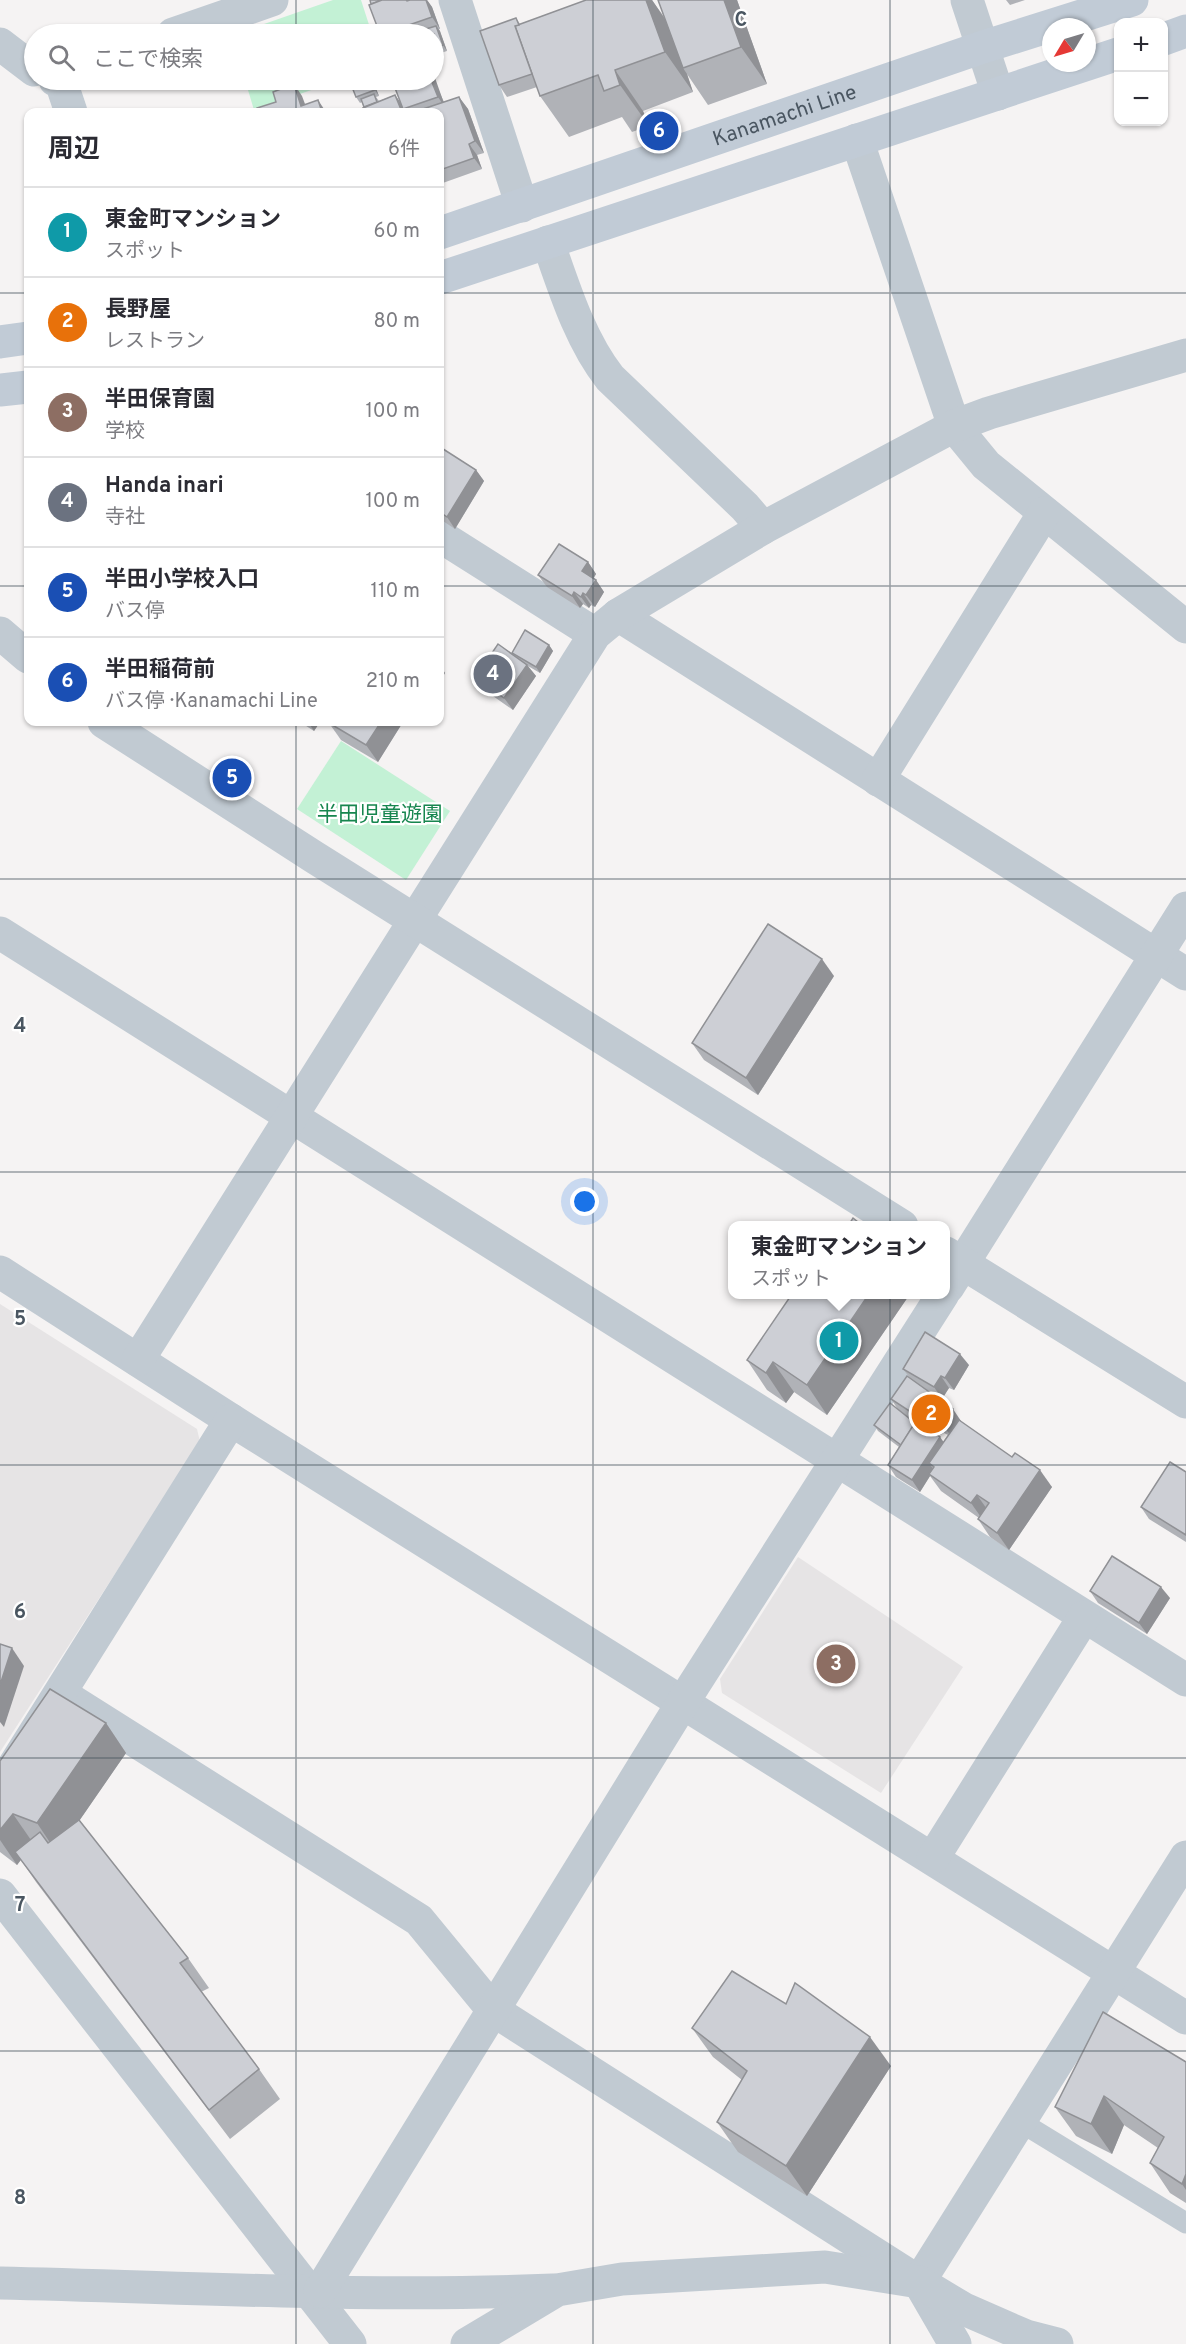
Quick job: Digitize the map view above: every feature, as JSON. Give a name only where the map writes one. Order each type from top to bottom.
[{"type":"main road","name":"Kanamachi Line","points":[[444,231],[983,47],[1132,0]]},
{"type":"main road","points":[[1168,38],[1186,31]]},
{"type":"main road","points":[[444,277],[1114,56]]},
{"type":"main road","points":[[0,342],[24,339]]},
{"type":"main road","points":[[0,390],[24,387]]},
{"type":"street","points":[[202,24],[272,0]]},
{"type":"street","points":[[455,0],[522,206]]},
{"type":"street","points":[[967,0],[998,94]]},
{"type":"street","points":[[0,44],[24,61]]},
{"type":"street","points":[[857,140],[954,426],[986,465],[1186,627]]},
{"type":"street","points":[[548,242],[563,285],[594,358],[610,378],[745,507],[763,528]]},
{"type":"street","points":[[138,1360],[416,920],[607,625],[763,528],[954,426],[989,413],[1186,355]]},
{"type":"street","points":[[878,780],[1044,513]]},
{"type":"street","points":[[444,538],[607,625],[878,780],[1186,974]]},
{"type":"street","points":[[0,633],[24,654]]},
{"type":"street","points":[[110,726],[894,1221]]},
{"type":"street","points":[[950,1273],[954,1258],[1186,908]]},
{"type":"street","points":[[0,933],[1186,1680]]},
{"type":"street","points":[[954,1258],[1186,1402]]},
{"type":"street","points":[[0,1272],[231,1420],[1186,2018]]},
{"type":"street","points":[[314,2291],[493,2010],[683,1702],[940,1299]]},
{"type":"street","points":[[0,1788],[231,1420]]},
{"type":"street","points":[[933,1858],[1084,1617]]},
{"type":"street","points":[[61,1694],[419,1920],[493,2010],[964,2309],[1026,2336],[1057,2344]]},
{"type":"street","points":[[919,2282],[1186,1857]]},
{"type":"street","points":[[0,1895],[10,1925],[314,2291],[350,2344]]},
{"type":"street","points":[[0,2283],[483,2293],[557,2290],[622,2279],[825,2267],[919,2282]]},
{"type":"street","points":[[919,2282],[955,2344]]},
{"type":"street","points":[[467,2344],[557,2290]]},
{"type":"lane","points":[[1019,2121],[1186,2223]]},
{"type":"shaded area","points":[[0,1304],[197,1429],[200,1442],[0,1752]]},
{"type":"shaded area","points":[[798,1557],[963,1667],[881,1793],[722,1693],[720,1679]]},
{"type":"green space","points":[[333,0],[361,0],[369,24],[264,24]]},
{"type":"green space","points":[[248,90],[311,90],[260,108],[253,108]]},
{"type":"green space","name":"半田児童遊園","points":[[341,741],[450,811],[406,880],[297,809]]},
{"type":"building","points":[[370,0],[382,0],[371,4]]},
{"type":"building","points":[[382,0],[426,0],[432,17],[412,24],[376,24],[369,5]]},
{"type":"building","points":[[586,0],[646,0],[665,52],[615,70],[620,85],[604,91],[598,75],[540,96],[515,26]]},
{"type":"building","points":[[658,0],[724,0],[741,47],[683,68]]},
{"type":"building","points":[[516,18],[519,25],[515,26],[532,74],[499,85],[480,31]]},
{"type":"building","points":[[296,90],[301,106],[318,100],[321,108],[257,108],[276,102],[273,92]]},
{"type":"building","points":[[353,90],[375,90],[356,97]]},
{"type":"building","points":[[396,90],[435,90],[438,97],[403,108]]},
{"type":"building","points":[[374,94],[377,102],[364,107],[361,99]]},
{"type":"building","points":[[395,95],[400,108],[363,108]]},
{"type":"building","points":[[459,97],[475,141],[469,144],[474,158],[444,169],[444,108],[426,108]]},
{"type":"building","points":[[444,450],[476,470],[447,517],[444,515]]},
{"type":"building","points":[[559,544],[588,562],[582,571],[596,580],[586,595],[583,593],[581,597],[574,592],[572,596],[538,575]]},
{"type":"building","points":[[525,630],[549,645],[536,667],[512,653]]},
{"type":"building","points":[[498,644],[527,665],[504,698],[475,678]]},
{"type":"building","points":[[334,726],[378,726],[366,745]]},
{"type":"building","points":[[768,924],[822,959],[746,1078],[692,1043]]},
{"type":"building","points":[[789,1299],[866,1299],[807,1385],[773,1362],[766,1373],[747,1360]]},
{"type":"building","points":[[925,1332],[960,1354],[945,1378],[941,1376],[934,1387],[903,1369]]},
{"type":"building","points":[[907,1376],[953,1409],[942,1424],[935,1421],[929,1424],[891,1399]]},
{"type":"building","points":[[890,1403],[915,1423],[901,1445],[874,1425]]},
{"type":"building","points":[[959,1420],[1012,1457],[1015,1453],[1040,1470],[997,1533],[978,1519],[989,1503],[977,1495],[971,1503],[929,1474],[934,1467],[929,1463]]},
{"type":"building","points":[[916,1421],[940,1437],[912,1480],[888,1465]]},
{"type":"building","points":[[1170,1462],[1186,1472],[1186,1535],[1141,1507]]},
{"type":"building","points":[[1112,1556],[1161,1587],[1139,1623],[1090,1591]]},
{"type":"building","points":[[0,1644],[12,1648],[0,1685]]},
{"type":"building","points":[[50,1689],[106,1723],[37,1823],[13,1814],[0,1830],[0,1761]]},
{"type":"building","points":[[79,1820],[188,1958],[180,1963],[259,2069],[209,2110],[15,1852],[40,1832],[48,1843]]},
{"type":"building","points":[[732,1971],[786,2004],[795,1983],[870,2037],[786,2166],[717,2122],[747,2071],[692,2028]]},
{"type":"building","points":[[1103,2012],[1186,2062],[1186,2174],[1182,2184],[1150,2163],[1164,2137],[1104,2096],[1091,2124],[1055,2107]]},
{"type":"place","name":"半田稲荷前","points":[[659,131]]},
{"type":"place","name":"Handa inari","points":[[493,674]]},
{"type":"place","name":"半田小学校入口","points":[[232,778]]},
{"type":"place","name":"東金町マンション","points":[[839,1341]]},
{"type":"place","name":"長野屋","points":[[931,1414]]},
{"type":"place","name":"半田保育園","points":[[836,1664]]}]
